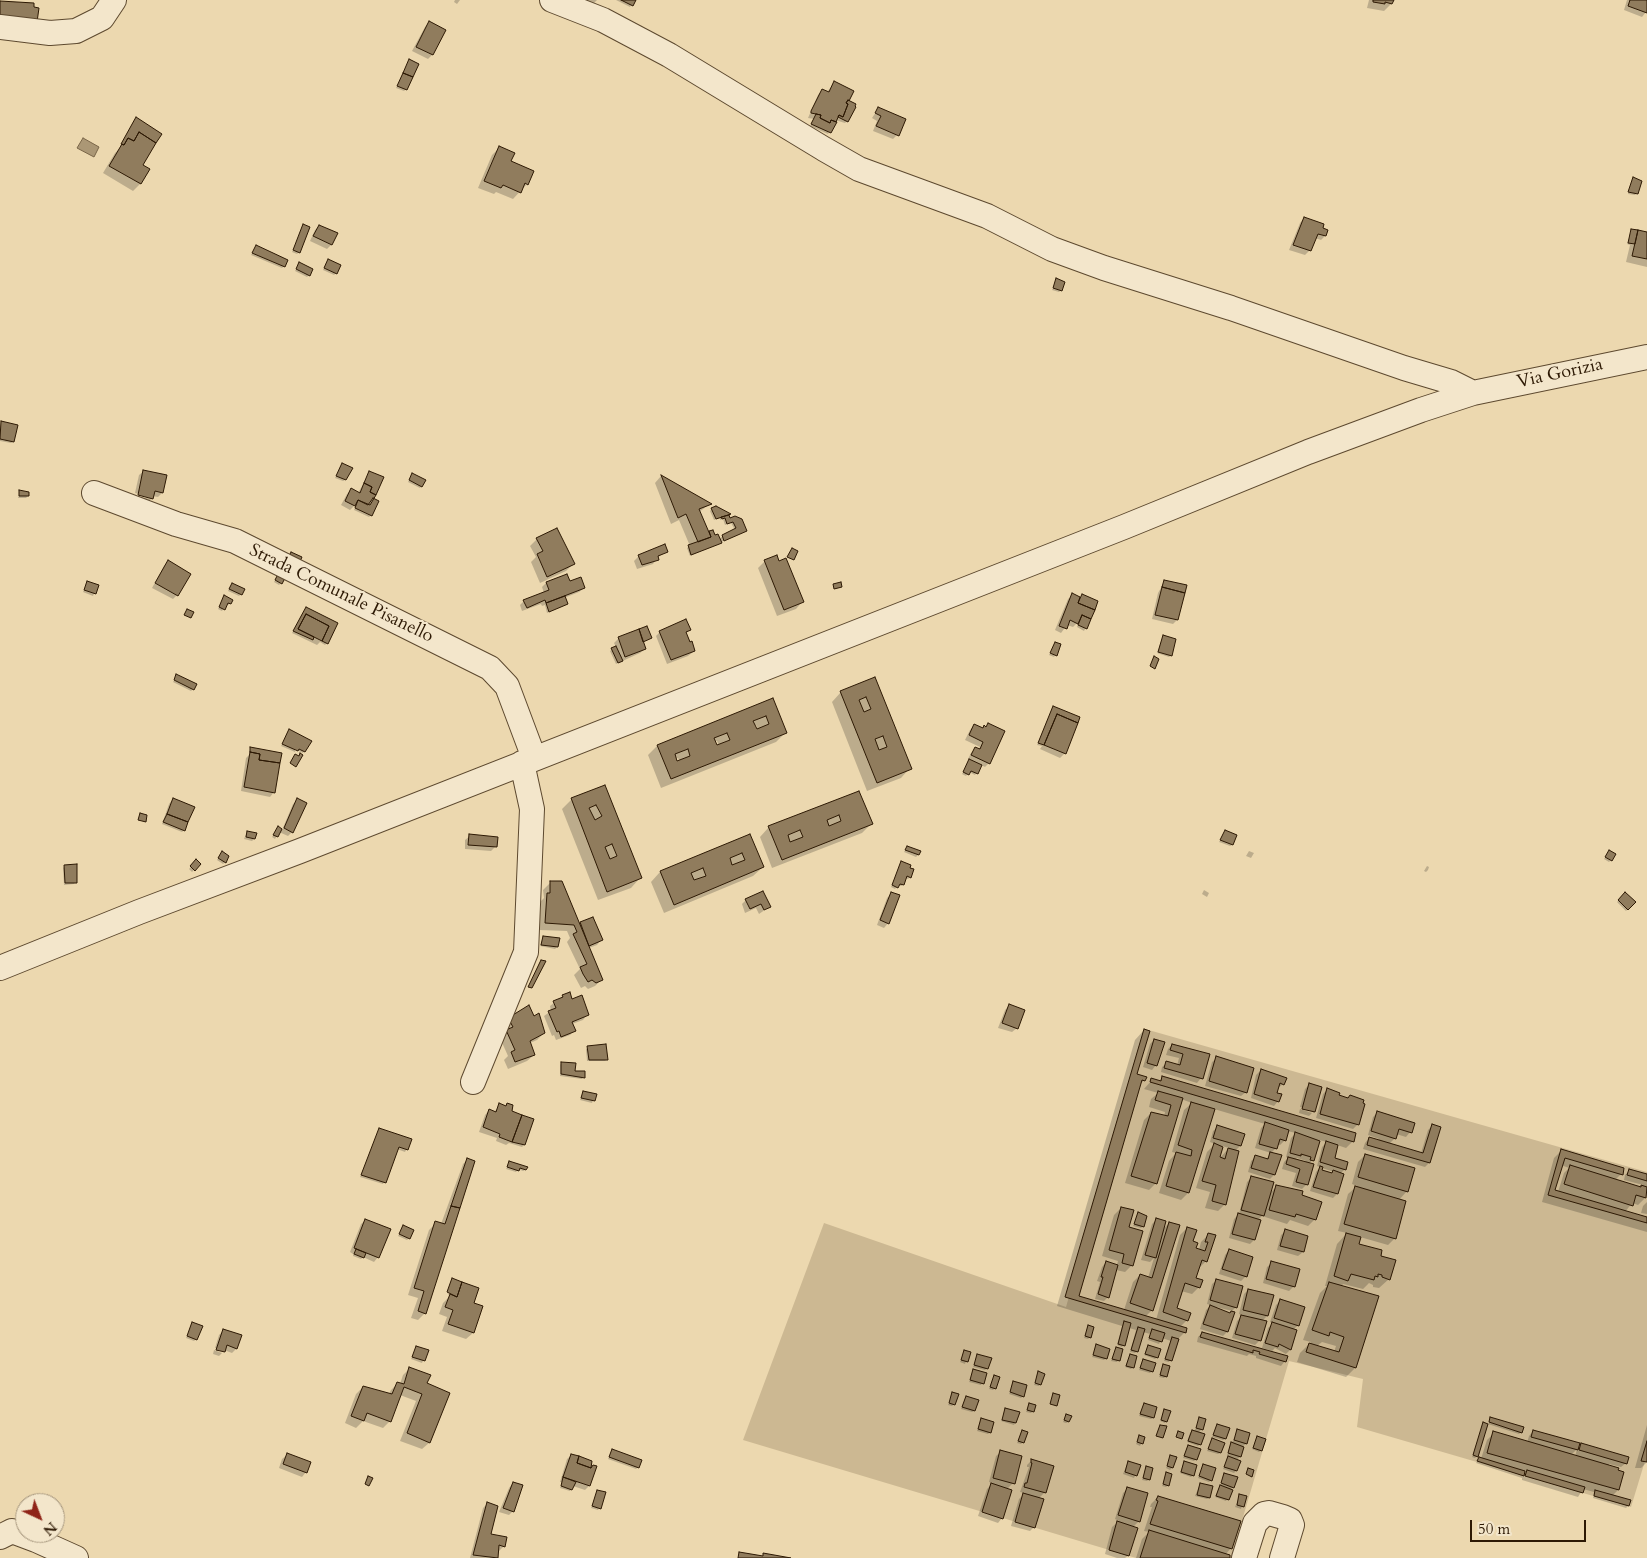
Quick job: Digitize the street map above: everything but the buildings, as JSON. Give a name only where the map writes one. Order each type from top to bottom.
[{"type":"street","points":[[0,27],[50,33],[76,31],[102,18],[114,0]]},
{"type":"street","points":[[552,0],[604,20],[669,55],[824,150],[860,169],[987,216],[1052,249],[1404,368],[1452,382],[1473,393]]},
{"type":"street","name":"Via Gorizia","points":[[0,968],[1115,531],[1308,452],[1421,410],[1473,393],[1647,357]]},
{"type":"street","name":"Strada Comunale Pisanello","points":[[94,493],[176,524],[235,541],[490,668],[507,686],[528,761],[532,809],[526,952],[473,1082]]},
{"type":"street","points":[[1244,1558],[1255,1522],[1264,1514],[1269,1513],[1290,1520],[1292,1525],[1282,1558]]},
{"type":"street","points":[[0,1537],[12,1531],[76,1558]]},
{"type":"shaded area","points":[[83,138],[99,147],[94,157],[77,148]]},
{"type":"shaded area","points":[[1145,1029],[1647,1172],[1647,1461],[1645,1461],[1631,1507],[1357,1427],[1363,1379],[1289,1361],[1231,1558],[1136,1558],[743,1440],[824,1223],[1066,1307]]}]
